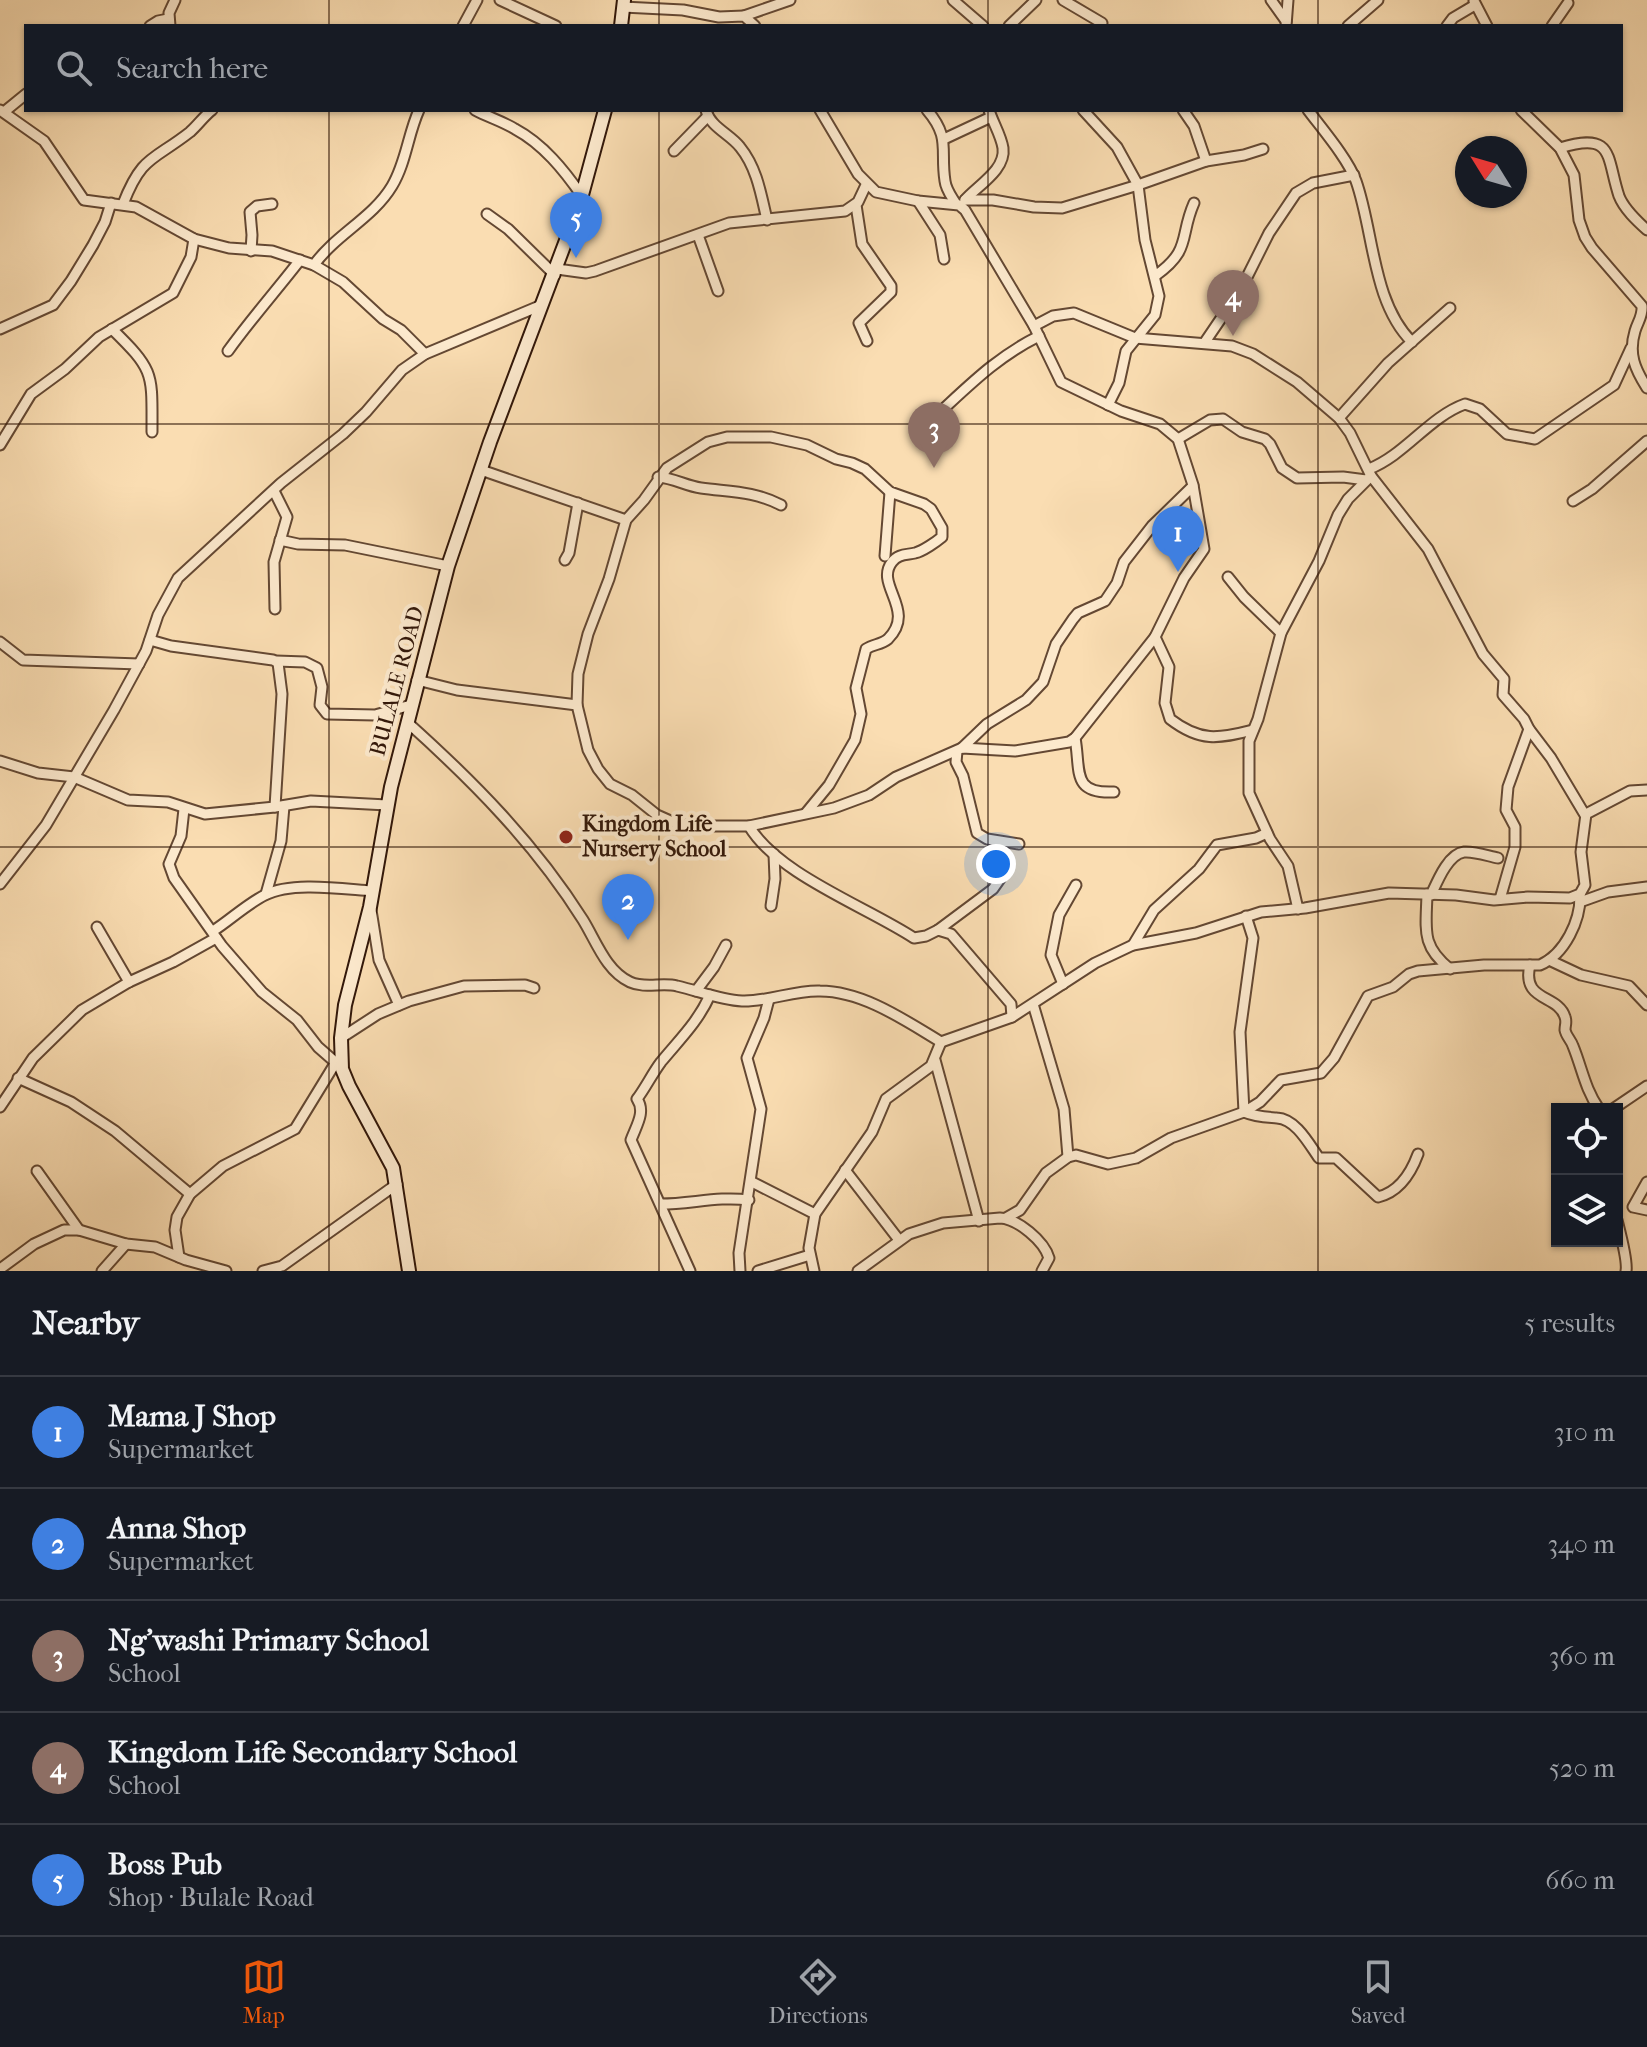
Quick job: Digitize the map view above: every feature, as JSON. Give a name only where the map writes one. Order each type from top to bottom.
[{"type":"street","points":[[169,23],[175,0]]},
{"type":"street","points":[[464,24],[477,0]]},
{"type":"street","points":[[500,0],[552,24]]},
{"type":"street","points":[[953,0],[981,24]]},
{"type":"street","points":[[1011,24],[1036,0]]},
{"type":"street","points":[[1063,0],[1102,23]]},
{"type":"street","points":[[1271,0],[1286,24]]},
{"type":"street","points":[[1286,24],[1288,0]]},
{"type":"street","points":[[1350,24],[1378,0]]},
{"type":"street","points":[[621,24],[623,4],[719,17],[744,16],[784,1]]},
{"type":"street","points":[[1448,24],[1474,2],[1486,24]]},
{"type":"street","points":[[1553,24],[1568,3]]},
{"type":"street","points":[[744,16],[753,24]]},
{"type":"street","points":[[24,96],[2,112],[44,141],[84,200],[123,204],[149,212],[194,239],[251,251],[272,251],[314,265],[343,282],[425,354]]},
{"type":"street","points":[[123,204],[132,181],[145,163],[194,129],[210,112]]},
{"type":"street","points":[[314,265],[326,248],[391,188],[418,112]]},
{"type":"street","points":[[479,112],[515,128],[530,139],[567,175],[582,196]]},
{"type":"street","name":"BULALE ROAD","points":[[409,1271],[393,1168],[339,1066],[345,1005],[370,907],[387,805],[448,566],[556,272],[582,196],[604,112]]},
{"type":"street","points":[[821,112],[849,162],[866,185],[876,192],[918,201],[960,203],[993,200],[1062,208],[1206,161],[1263,149]]},
{"type":"street","points":[[806,813],[829,785],[855,740],[861,714],[856,688],[866,649],[885,642],[898,626],[899,612],[887,575],[889,566],[897,557],[917,552],[942,537],[942,528],[931,509],[890,492],[865,469],[807,445],[771,437],[727,437],[708,442],[667,468],[626,520],[609,579],[588,634],[578,674],[577,705],[588,750],[610,784],[632,795],[657,815],[675,823],[728,828],[834,808],[869,795],[896,777],[956,755],[1022,751],[1063,744],[1075,738],[1155,637],[1184,578],[1204,549],[1193,485],[1178,439],[1160,424],[1108,405],[1061,382],[1036,331],[982,237],[945,181],[944,139],[929,112]]},
{"type":"street","points":[[1085,112],[1117,147],[1138,185],[1145,240],[1159,296],[1155,315],[1135,338],[1122,360],[1119,383],[1108,405]]},
{"type":"street","points":[[1184,112],[1194,126],[1206,161]]},
{"type":"street","points":[[1309,112],[1354,175],[1372,251],[1393,315],[1402,332],[1412,342]]},
{"type":"street","points":[[1298,909],[1288,866],[1267,833],[1249,793],[1249,750],[1281,633],[1319,561],[1338,515],[1348,499],[1385,461],[1465,404],[1480,409],[1507,434],[1535,439],[1541,437],[1614,385],[1631,348],[1643,309],[1585,237],[1579,220],[1574,175],[1560,148],[1523,112]]},
{"type":"street","points":[[674,151],[707,113],[740,146],[753,168],[767,220]]},
{"type":"street","points":[[944,139],[990,113],[1003,148],[998,167],[960,203]]},
{"type":"street","points":[[1560,148],[1592,142],[1601,146],[1613,166],[1623,204],[1647,230]]},
{"type":"street","points":[[1205,342],[1241,289],[1269,233],[1296,193],[1313,183],[1354,175]]},
{"type":"street","points":[[866,185],[856,205],[862,244],[891,286],[891,292],[859,323],[867,341]]},
{"type":"street","points":[[918,201],[940,235],[944,259]]},
{"type":"street","points":[[0,329],[53,305],[93,245],[111,203]]},
{"type":"street","points":[[1155,276],[1172,264],[1176,257],[1186,236],[1194,203]]},
{"type":"street","points":[[251,251],[250,212],[257,206],[272,204]]},
{"type":"street","points":[[487,214],[556,272],[586,273],[729,223],[833,213],[856,205]]},
{"type":"street","points":[[698,235],[718,291]]},
{"type":"street","points":[[0,445],[31,394],[65,369],[99,337],[173,293],[191,257],[194,239]]},
{"type":"street","points":[[228,351],[300,260]]},
{"type":"street","points":[[0,884],[46,825],[74,777],[139,664],[158,615],[178,578],[207,549],[343,434],[402,370],[425,354],[542,305]]},
{"type":"street","points":[[1339,418],[1388,363],[1450,308]]},
{"type":"street","points":[[858,1271],[899,1240],[943,1223],[1006,1218],[1020,1210],[1046,1173],[1068,1157],[1076,1155],[1100,1163],[1117,1163],[1144,1154],[1171,1138],[1244,1112],[1260,1102],[1281,1080],[1321,1073],[1334,1058],[1369,994],[1393,987],[1413,972],[1530,965],[1549,960],[1571,931],[1585,883],[1581,852],[1585,815],[1554,762],[1503,695],[1504,679],[1487,661],[1428,549],[1369,475],[1360,449],[1339,418],[1297,382],[1264,360],[1232,346],[1135,338],[1074,313],[1053,316],[990,365],[928,423],[925,438]]},
{"type":"street","points":[[112,329],[135,351],[149,371],[152,432]]},
{"type":"street","points":[[1631,348],[1634,366],[1647,388]]},
{"type":"street","points":[[1178,439],[1210,420],[1223,419],[1242,432],[1265,439],[1282,468],[1297,478],[1369,475]]},
{"type":"street","points":[[1573,501],[1592,489],[1647,441]]},
{"type":"street","points":[[481,470],[626,520]]},
{"type":"street","points":[[658,477],[677,479],[701,488],[751,493],[781,505]]},
{"type":"street","points":[[956,755],[987,724],[1026,700],[1043,682],[1056,644],[1078,613],[1105,601],[1117,583],[1124,562],[1152,526],[1193,485]]},
{"type":"street","points":[[274,491],[287,517],[274,562],[275,609]]},
{"type":"street","points":[[885,556],[890,492]]},
{"type":"street","points":[[565,560],[578,503]]},
{"type":"street","points":[[280,540],[345,545],[448,566]]},
{"type":"street","points":[[1228,577],[1281,633]]},
{"type":"street","points":[[1155,637],[1169,667],[1165,703],[1170,719],[1204,737],[1230,736],[1253,730]]},
{"type":"street","points":[[150,640],[171,646],[276,661],[305,662],[317,668],[322,687],[320,705],[327,714],[375,715],[411,705]]},
{"type":"street","points":[[0,642],[23,660],[139,664]]},
{"type":"street","points":[[266,894],[281,841],[282,694],[280,666],[276,661]]},
{"type":"street","points":[[417,680],[457,690],[577,705]]},
{"type":"street","points":[[407,722],[522,834],[553,875],[614,970],[624,979],[638,985],[672,985],[744,1001],[818,990],[841,994],[891,1013],[941,1042],[1012,1017],[1095,963],[1133,945],[1196,933],[1246,916],[1374,894],[1500,899],[1580,898],[1647,887]]},
{"type":"street","points":[[1500,899],[1515,847],[1516,830],[1506,810],[1508,787],[1529,729]]},
{"type":"street","points":[[1075,738],[1084,787],[1088,791],[1114,792]]},
{"type":"street","points":[[956,755],[980,837],[1019,844]]},
{"type":"street","points":[[0,761],[38,773],[74,777],[116,797],[168,802],[205,814],[334,800],[387,805]]},
{"type":"street","points":[[1585,815],[1630,791],[1647,790]]},
{"type":"street","points":[[183,1263],[175,1230],[177,1217],[190,1194],[223,1166],[295,1129],[339,1066],[318,1047],[297,1020],[262,992],[214,935],[170,870],[169,864],[181,836],[184,809]]},
{"type":"street","points":[[749,826],[755,837],[786,864],[914,938],[938,930],[993,889],[1000,879],[999,873]]},
{"type":"street","points":[[1133,945],[1154,910],[1199,869],[1217,845],[1267,833]]},
{"type":"street","points":[[1450,969],[1429,947],[1429,894],[1456,856],[1463,852],[1498,858]]},
{"type":"street","points":[[771,906],[775,879],[774,854]]},
{"type":"street","points":[[1063,984],[1051,955],[1059,915],[1076,885]]},
{"type":"street","points":[[0,1107],[33,1058],[74,1017],[101,996],[173,962],[214,935],[266,894],[305,888],[372,891]]},
{"type":"street","points":[[370,907],[379,960],[399,1005]]},
{"type":"street","points":[[1244,1112],[1240,1032],[1253,938],[1246,916]]},
{"type":"street","points":[[97,927],[129,982]]},
{"type":"street","points":[[938,930],[948,932],[959,942],[1011,1004],[1012,1017]]},
{"type":"street","points":[[696,991],[726,945]]},
{"type":"street","points":[[1549,960],[1581,975],[1629,986],[1647,1005]]},
{"type":"street","points":[[1530,965],[1528,979],[1535,992],[1565,1016],[1565,1033],[1573,1045],[1587,1089],[1595,1103]]},
{"type":"street","points":[[341,1038],[378,1014],[399,1005],[464,986],[525,985],[534,988]]},
{"type":"street","points":[[690,1271],[632,1143],[632,1136],[640,1116],[637,1099],[663,1060],[700,1016],[710,995]]},
{"type":"street","points":[[740,1271],[739,1253],[761,1109],[747,1058],[769,999]]},
{"type":"street","points":[[1033,1004],[1064,1109],[1068,1157]]},
{"type":"street","points":[[814,1271],[810,1234],[815,1214],[877,1123],[886,1099],[935,1060],[941,1042]]},
{"type":"street","points":[[935,1060],[979,1221]]},
{"type":"street","points":[[18,1078],[71,1102],[115,1131],[190,1194]]},
{"type":"street","points":[[1622,1103],[1647,1086]]},
{"type":"street","points":[[1244,1112],[1284,1119],[1298,1131],[1319,1158],[1330,1156],[1340,1161],[1378,1197],[1394,1190],[1409,1175],[1418,1154]]},
{"type":"street","points":[[845,1170],[899,1240]]},
{"type":"street","points":[[37,1171],[79,1230]]},
{"type":"street","points":[[752,1182],[815,1214]]},
{"type":"street","points":[[1647,1182],[1633,1207],[1647,1210]]},
{"type":"street","points":[[263,1271],[283,1268],[397,1184]]},
{"type":"street","points":[[661,1204],[684,1204],[719,1197],[749,1200]]},
{"type":"street","points":[[1006,1218],[1027,1231],[1045,1249],[1049,1258],[1042,1271]]},
{"type":"street","points":[[0,1269],[52,1234],[79,1230],[126,1244],[155,1247],[183,1263],[226,1271]]},
{"type":"street","points":[[102,1271],[126,1244]]},
{"type":"street","points":[[1621,1247],[1628,1263],[1626,1271]]},
{"type":"street","points":[[758,1271],[810,1255]]},
{"type":"place","name":"Boss Pub","points":[[576,258]]},
{"type":"place","name":"Kingdom Life Secondary School","points":[[1233,336]]},
{"type":"place","name":"Ng'washi Primary School","points":[[934,468]]},
{"type":"place","name":"Mama J Shop","points":[[1178,572]]},
{"type":"place","name":"Kingdom Life Nursery School","points":[[566,837]]},
{"type":"place","name":"Anna Shop","points":[[628,940]]}]
